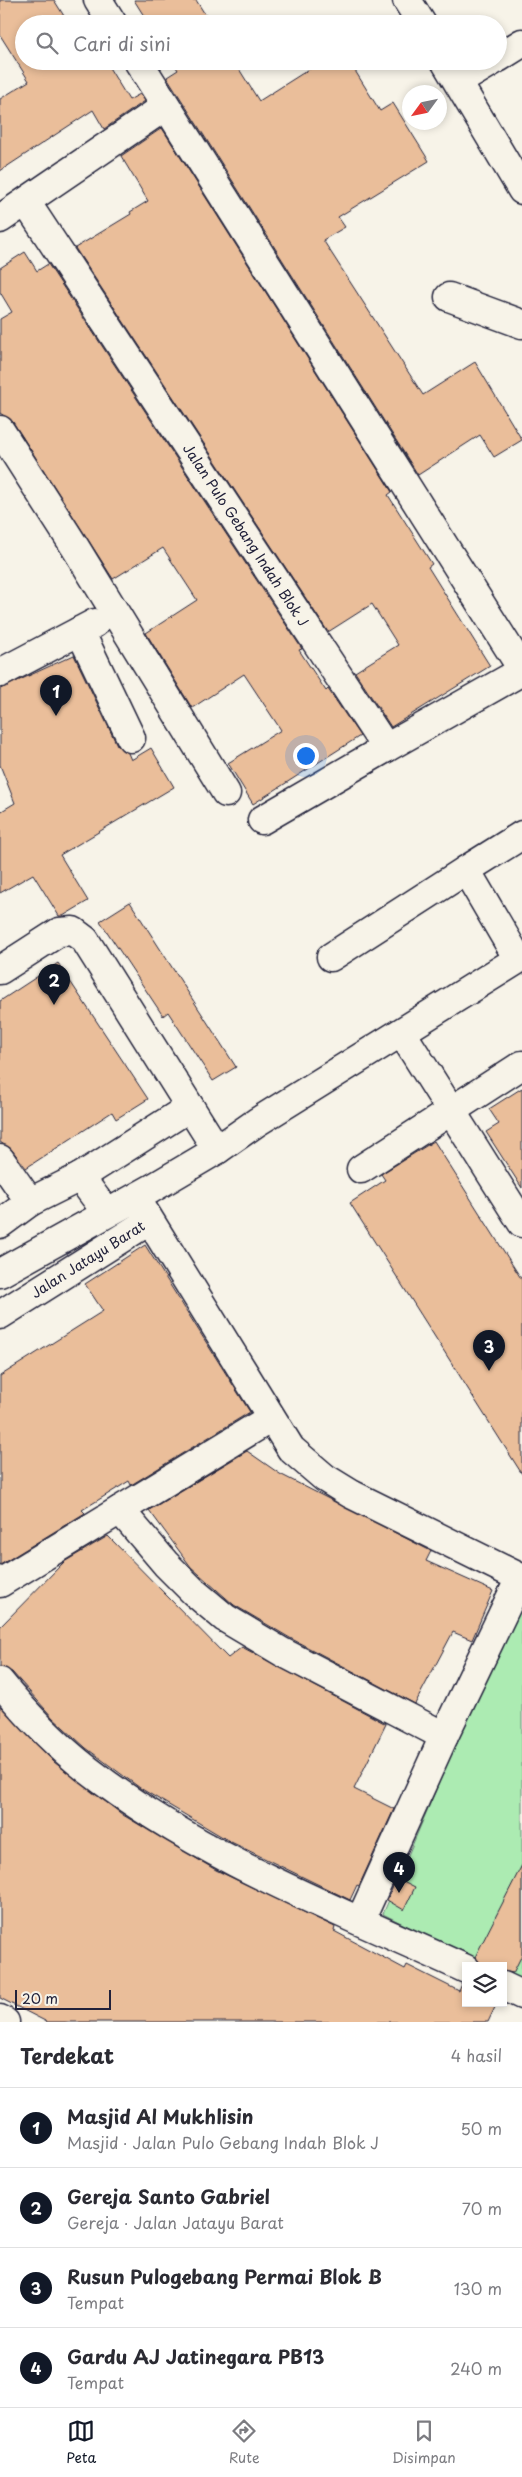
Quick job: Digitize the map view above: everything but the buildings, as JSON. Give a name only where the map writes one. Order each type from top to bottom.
[{"type":"street","points":[[98,0],[108,15]]},
{"type":"street","points":[[407,0],[416,15]]},
{"type":"street","points":[[507,52],[522,43]]},
{"type":"street","points":[[144,70],[522,670],[262,820]]},
{"type":"street","points":[[451,72],[522,190]]},
{"type":"street","points":[[0,219],[166,106]]},
{"type":"street","name":"Jalan Pulo Gebang Indah Blok J","points":[[26,202],[386,748]]},
{"type":"street","points":[[449,297],[522,324]]},
{"type":"street","points":[[0,430],[75,547],[226,793]]},
{"type":"street","points":[[0,673],[88,626],[131,738]]},
{"type":"street","points":[[331,958],[522,835]]},
{"type":"street","points":[[360,1921],[444,1736],[519,1583],[517,1576],[351,1494],[325,1478],[291,1449],[143,1209],[217,1150],[257,1122],[520,958],[466,870]]},
{"type":"street","points":[[0,970],[59,932],[74,931],[85,940],[217,1150]]},
{"type":"street","points":[[402,1033],[450,1112],[522,1223]]},
{"type":"street","points":[[361,1169],[522,1065]]},
{"type":"street","points":[[0,1224],[30,1202],[80,1177],[190,1107]]},
{"type":"street","points":[[0,1159],[30,1202]]},
{"type":"street","points":[[80,1177],[107,1214]]},
{"type":"street","name":"Jalan Jatayu Barat","points":[[0,1273],[107,1214],[143,1209]]},
{"type":"street","name":"Jalan Jatayu Barat","points":[[0,1315],[143,1209]]},
{"type":"street","points":[[0,1583],[271,1418]]},
{"type":"street","points":[[120,1510],[166,1564],[194,1592],[225,1618],[328,1677],[444,1736]]},
{"type":"street","points":[[0,1682],[44,1731],[87,1769],[121,1794],[201,1843],[360,1921],[462,1967]]},
{"type":"street","points":[[507,1988],[522,1995]]},
{"type":"street","points":[[0,2019],[5,2022]]},
{"type":"green space","points":[[522,1588],[522,1983],[507,1976],[507,1962],[478,1962],[383,1914]]},
{"type":"place","name":"Masjid Al Mukhlisin","points":[[56,716]]},
{"type":"place","name":"Gereja Santo Gabriel","points":[[54,1005]]},
{"type":"place","name":"Rusun Pulogebang Permai Blok B","points":[[489,1371]]},
{"type":"place","name":"Gardu AJ Jatinegara PB13","points":[[399,1893]]}]
